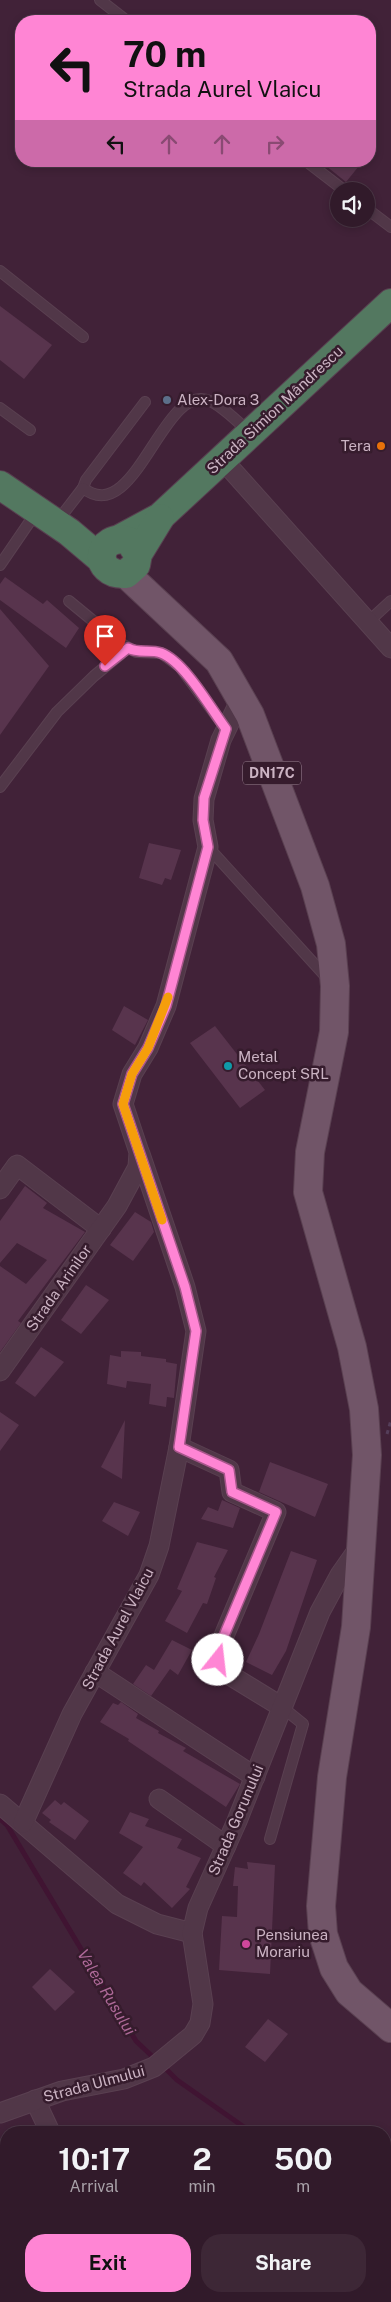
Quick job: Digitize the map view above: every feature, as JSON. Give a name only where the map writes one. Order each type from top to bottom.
[{"type":"highway","name":"Strada Simion Mândrescu","points":[[121,556],[160,517],[391,303]]},
{"type":"highway","name":"DN17C","points":[[0,485],[54,522],[121,556]]},
{"type":"main road","name":"DN17C","points":[[121,556],[147,593],[219,661],[250,715],[315,886],[331,944],[335,986],[334,1032],[310,1152],[308,1192],[352,1347],[364,1409],[367,1455],[356,1627],[332,1777],[321,1906],[323,1934],[334,1968],[350,1992],[391,2028]]},
{"type":"street","points":[[222,459],[391,648]]},
{"type":"street","points":[[208,847],[203,820],[204,798],[226,729],[241,699]]},
{"type":"street","name":"Strada Aurel Vlaicu","points":[[23,1823],[72,1714],[149,1575],[159,1546],[179,1447],[196,1331],[185,1287],[123,1104],[132,1074],[148,1048],[166,1006],[208,847]]},
{"type":"street","name":"Strada Arinilor","points":[[0,1371],[118,1206],[138,1167],[139,1152]]},
{"type":"street","points":[[0,1189],[17,1165],[101,1228]]},
{"type":"street","points":[[179,1447],[229,1470],[232,1492],[276,1512],[218,1650],[218,1660],[228,1674],[282,1706]]},
{"type":"street","name":"Strada Gorunului","points":[[192,1933],[198,1908],[255,1777],[320,1612],[340,1575],[362,1544]]},
{"type":"street","points":[[95,1672],[255,1777]]},
{"type":"street","points":[[159,1799],[226,1846]]},
{"type":"street","points":[[0,1804],[117,1904],[157,1924],[192,1933]]},
{"type":"street","name":"Strada Ulmului","points":[[0,2113],[62,2091],[124,2079],[160,2063],[193,2036],[200,2023],[203,2004],[192,1933]]},
{"type":"street","points":[[35,2100],[47,2126]]},
{"type":"lane","points":[[100,0],[119,15]]},
{"type":"lane","points":[[314,167],[333,182]]},
{"type":"lane","points":[[375,215],[391,228]]},
{"type":"lane","points":[[0,271],[83,337]]},
{"type":"lane","points":[[83,488],[92,495],[103,496],[123,487],[184,404],[192,401],[210,401],[250,433]]},
{"type":"lane","points":[[0,565],[54,522],[83,488],[86,480],[145,402]]},
{"type":"lane","points":[[0,408],[30,430]]},
{"type":"lane","points":[[69,601],[128,648],[136,652],[161,653],[180,666],[226,729]]},
{"type":"lane","points":[[368,622],[391,601]]},
{"type":"lane","points":[[0,787],[57,712],[94,676],[128,648]]},
{"type":"lane","points":[[208,847],[335,986]]},
{"type":"lane","points":[[270,1839],[303,1724],[282,1706]]},
{"type":"building","points":[[327,167],[358,167],[346,182]]},
{"type":"building","points":[[0,306],[52,345],[24,379],[0,360]]},
{"type":"building","points":[[5,577],[43,604],[47,600],[79,628],[66,648],[0,600],[0,584]]},
{"type":"building","points":[[0,609],[49,666],[0,735]]},
{"type":"building","points":[[149,843],[181,850],[171,880],[165,878],[162,885],[139,878]]},
{"type":"building","points":[[124,1006],[148,1020],[135,1045],[112,1030]]},
{"type":"building","name":"Metal Concept SRL","points":[[215,1026],[265,1090],[240,1108],[190,1043]]},
{"type":"building","points":[[25,1186],[47,1203],[43,1208],[85,1232],[18,1321],[21,1323],[0,1352],[0,1266],[26,1284],[47,1260],[17,1243],[0,1263],[0,1221]]},
{"type":"building","points":[[135,1212],[151,1222],[154,1232],[133,1261],[110,1245]]},
{"type":"building","points":[[86,1285],[109,1300],[81,1334],[61,1320]]},
{"type":"building","points":[[41,1347],[64,1362],[35,1397],[15,1383]]},
{"type":"building","points":[[121,1351],[141,1352],[141,1356],[166,1359],[166,1362],[177,1364],[174,1398],[167,1397],[166,1407],[149,1404],[151,1384],[127,1381],[126,1388],[107,1384],[110,1355],[121,1357]]},
{"type":"building","points":[[0,1412],[19,1425],[0,1451]]},
{"type":"building","points":[[125,1420],[122,1479],[101,1467]]},
{"type":"building","points":[[270,1462],[328,1484],[315,1517],[259,1492]]},
{"type":"building","points":[[222,1500],[240,1508],[233,1528],[201,1519],[208,1507],[218,1511]]},
{"type":"building","points":[[114,1502],[140,1512],[128,1536],[102,1521]]},
{"type":"building","points":[[197,1542],[228,1550],[214,1577],[216,1578],[207,1604],[203,1603],[187,1633],[165,1621],[182,1591],[177,1589]]},
{"type":"building","points":[[291,1551],[317,1560],[286,1651],[272,1675],[246,1662],[259,1634]]},
{"type":"building","points":[[172,1640],[192,1650],[178,1675],[170,1669],[151,1696],[133,1684],[146,1665],[154,1670]]},
{"type":"building","points":[[121,1702],[138,1714],[136,1718],[159,1731],[158,1733],[186,1748],[183,1751],[240,1784],[226,1807],[128,1741],[129,1739],[100,1722],[113,1703],[118,1705]]},
{"type":"building","points":[[55,1800],[61,1805],[64,1802],[89,1821],[75,1840],[49,1822],[51,1820],[42,1813]]},
{"type":"building","points":[[130,1812],[149,1819],[145,1826],[182,1839],[177,1848],[201,1858],[186,1887],[190,1889],[172,1908],[144,1882],[141,1886],[123,1873],[143,1847],[119,1833]]},
{"type":"building","name":"Pensiunea Morariu","points":[[247,1862],[275,1865],[270,1974],[219,1970],[222,1916],[237,1917],[238,1886],[233,1886],[235,1867],[248,1869]]},
{"type":"building","points":[[50,1969],[75,1992],[55,2011],[32,1987]]},
{"type":"building","points":[[268,2019],[288,2034],[265,2062],[245,2047]]},
{"type":"waterway","name":"Valea Rusului","points":[[0,1819],[7,1825],[136,2041],[155,2059]]},
{"type":"waterway","name":"Valea Rusului","points":[[162,2065],[177,2080],[242,2126]]},
{"type":"slow traffic","points":[[162,1220],[123,1104],[132,1074],[148,1048],[168,997]]},
{"type":"place","name":"Alex-Dora 3","points":[[167,400]]},
{"type":"place","name":"Tera","points":[[381,446]]},
{"type":"place","name":"Metal Concept SRL","points":[[228,1066]]},
{"type":"place","name":"Pensiunea Morariu","points":[[246,1944]]},
{"type":"route","points":[[105,666],[128,648],[136,652],[161,653],[180,666],[226,729],[204,798],[203,820],[208,847],[166,1006],[148,1048],[132,1074],[123,1104],[185,1287],[196,1331],[179,1447],[229,1470],[229,1482],[232,1492],[276,1512],[218,1650],[218,1660]]}]
